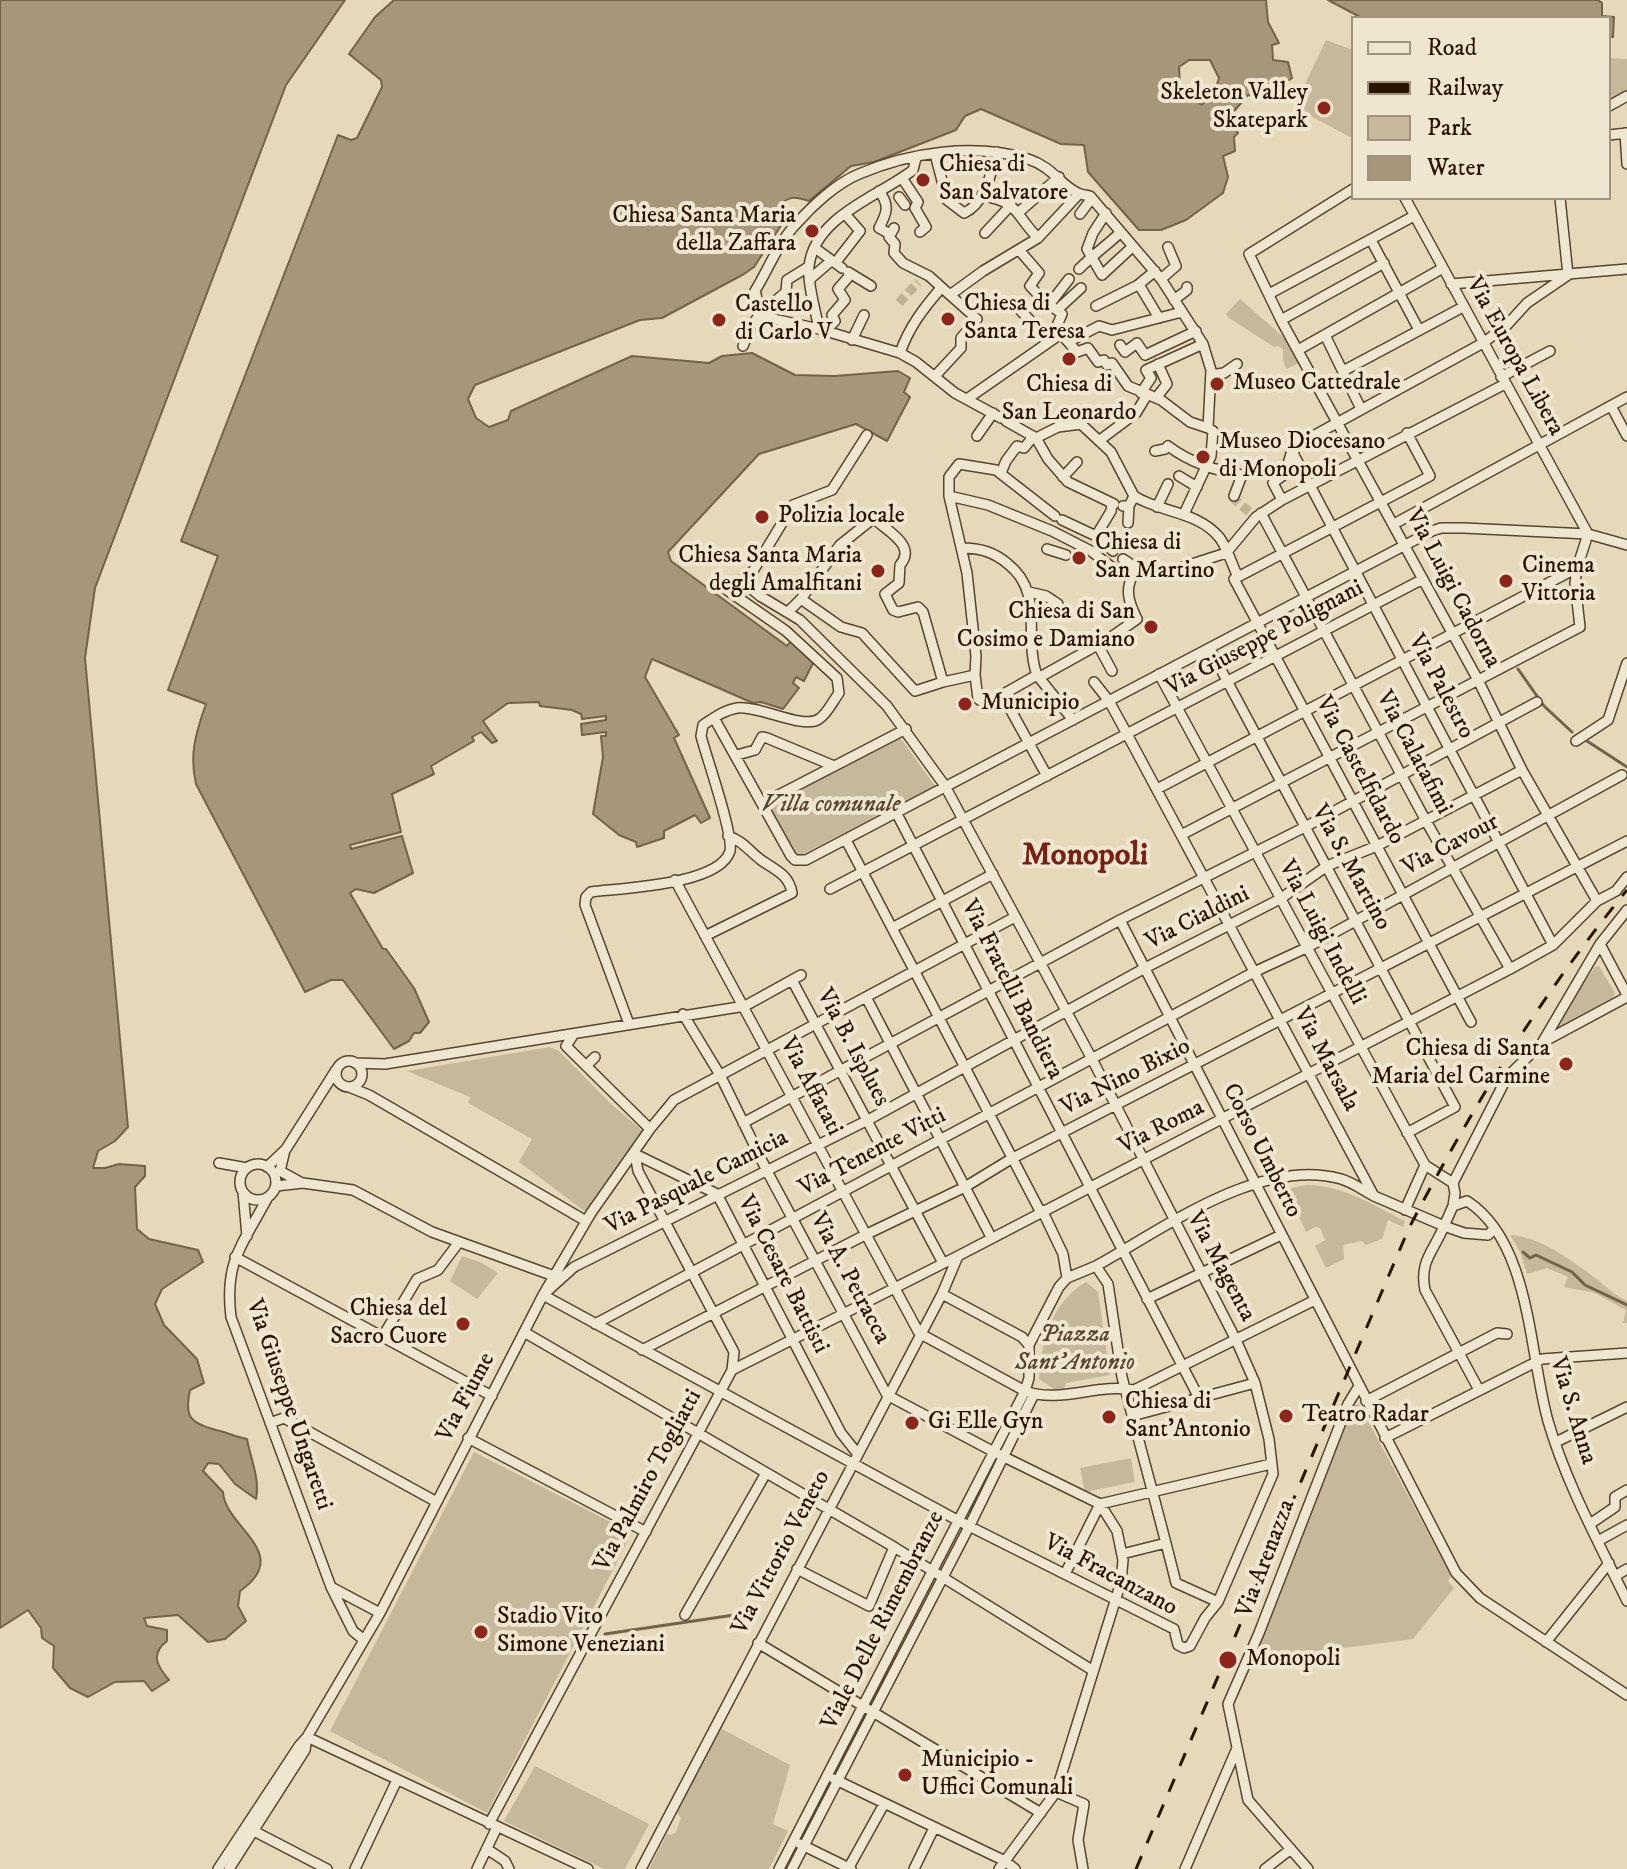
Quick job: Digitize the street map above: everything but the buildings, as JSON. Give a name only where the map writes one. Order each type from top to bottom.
[{"type":"street","points":[[1626,133],[1627,164]]},
{"type":"street","points":[[1128,523],[1119,505],[1063,477],[1035,438],[955,393],[900,353],[769,318],[761,313],[755,291],[794,225],[856,175],[916,158],[973,150],[1032,160],[1079,194],[1092,198],[1158,275],[1196,331],[1203,344],[1211,375],[1208,428]]},
{"type":"street","points":[[935,154],[947,200],[967,212],[982,196],[997,152]]},
{"type":"street","points":[[822,330],[808,267],[822,235],[845,214],[913,170],[916,158]]},
{"type":"street","points":[[985,233],[1059,177]]},
{"type":"street","points":[[902,178],[918,202],[915,208],[926,227],[920,232]]},
{"type":"street","name":"Via Luigi Cadorna","points":[[1351,190],[1249,254],[1281,320],[1478,680],[1522,770],[1597,901]]},
{"type":"street","points":[[879,191],[887,201],[888,212],[879,228]]},
{"type":"street","points":[[950,295],[1038,238],[1079,194]]},
{"type":"street","points":[[982,196],[996,198],[1015,209],[1038,238]]},
{"type":"street","points":[[1080,214],[1092,198]]},
{"type":"street","name":"Via Europa Libera","points":[[1406,200],[1588,534]]},
{"type":"street","points":[[1560,200],[1568,275]]},
{"type":"street","points":[[1106,213],[1087,249],[1102,275],[1132,248]]},
{"type":"street","points":[[845,214],[860,231]]},
{"type":"street","points":[[1269,294],[1414,216]]},
{"type":"street","points":[[860,231],[871,230],[876,225],[892,231],[889,237],[895,244],[894,253],[903,263],[921,278],[941,288],[977,319],[961,338],[961,348],[935,376]]},
{"type":"street","points":[[822,330],[835,321],[832,315],[845,300],[838,289],[842,267],[860,231]]},
{"type":"street","points":[[1079,269],[1121,232]]},
{"type":"street","points":[[1371,240],[1419,330]]},
{"type":"street","points":[[1096,306],[1107,294],[1138,285],[1176,266],[1168,247]]},
{"type":"street","points":[[815,248],[871,286]]},
{"type":"street","points":[[1020,251],[1039,273],[1030,286],[1063,317],[1056,328],[1077,352],[1088,348],[1098,362],[1104,360],[1107,365],[1112,363],[1123,382],[1190,422],[1213,431],[1207,468],[1184,514]]},
{"type":"street","points":[[1281,320],[1384,263]]},
{"type":"street","points":[[745,342],[761,313],[786,292],[783,281],[808,267]]},
{"type":"street","points":[[810,279],[842,267]]},
{"type":"street","points":[[1298,350],[1443,268]]},
{"type":"street","points":[[1451,284],[1627,269]]},
{"type":"street","points":[[1282,500],[1273,483],[1285,474],[1290,465],[1293,447],[1483,343],[1507,325],[1527,303],[1568,275]]},
{"type":"street","points":[[1053,307],[1069,279]]},
{"type":"street","points":[[1174,300],[1187,287]]},
{"type":"street","points":[[900,353],[907,333],[921,310],[941,288]]},
{"type":"street","points":[[1053,307],[1081,288]]},
{"type":"street","points":[[1141,288],[1159,318]]},
{"type":"street","points":[[1343,371],[1463,307]]},
{"type":"street","points":[[1021,311],[1050,341]]},
{"type":"street","points":[[1070,341],[1099,326],[1112,330],[1182,312]]},
{"type":"street","points":[[852,340],[864,315]]},
{"type":"street","points":[[1120,345],[1125,352],[1137,343],[1145,355],[1196,331]]},
{"type":"street","points":[[967,399],[1062,333]]},
{"type":"street","points":[[1325,335],[1361,409]]},
{"type":"street","points":[[1148,396],[1151,378],[1146,370],[1203,344]]},
{"type":"street","points":[[949,496],[972,500],[1028,520],[1134,574],[1161,574],[1226,553],[1257,515],[1550,351]]},
{"type":"street","points":[[1100,440],[1136,413],[1148,396],[1167,384],[1158,364]]},
{"type":"street","points":[[1211,375],[1224,373],[1237,364]]},
{"type":"street","points":[[1394,524],[1627,397]]},
{"type":"street","points":[[1611,406],[1627,436]]},
{"type":"street","points":[[977,436],[1000,417]]},
{"type":"street","points":[[1001,473],[1017,446],[1024,448],[1035,438],[1058,427],[1078,424],[1100,440],[1118,464],[1134,496],[1111,511],[1096,536]]},
{"type":"street","points":[[1236,578],[1430,476],[1407,433]]},
{"type":"street","points":[[629,1024],[585,905],[586,897],[591,892],[707,873],[717,868],[730,851],[701,736],[703,725],[741,707],[796,720],[816,721],[839,693],[837,678],[786,631],[727,590],[731,584],[753,571],[793,505],[837,485],[867,435]]},
{"type":"street","points":[[1155,451],[1168,446],[1184,458],[1207,468],[1242,475]]},
{"type":"street","name":"Via Palestro","points":[[1293,447],[1310,487],[1553,945]]},
{"type":"street","points":[[1063,477],[1077,462]]},
{"type":"street","points":[[1234,496],[1243,463]]},
{"type":"street","points":[[1113,551],[1096,536],[1058,518],[1001,473],[987,467],[959,464],[949,477],[949,496],[962,548],[973,629],[978,699],[982,703],[1003,696],[1098,645],[1137,619],[1128,601],[1135,567],[1123,559]]},
{"type":"street","points":[[1179,476],[1197,487]]},
{"type":"street","points":[[1157,507],[1168,484]]},
{"type":"street","name":"Via Castelfidardo","points":[[1134,496],[1157,507],[1184,514],[1220,538],[1258,624],[1471,1022]]},
{"type":"street","name":"Via Calatafimi","points":[[1257,515],[1284,554],[1426,821],[1510,969]]},
{"type":"street","points":[[788,612],[840,545],[877,520],[904,546],[906,553],[900,565],[899,583],[885,594],[893,610],[898,612],[918,607],[923,612],[943,682]]},
{"type":"street","points":[[714,718],[795,860],[806,860],[1441,528],[1588,534],[1627,545]]},
{"type":"street","points":[[1181,835],[1580,627],[1575,583],[1588,534]]},
{"type":"street","points":[[962,548],[982,548],[1019,573],[1029,592],[1034,630],[1031,659],[1038,676],[1073,720]]},
{"type":"street","points":[[1047,549],[1066,555]]},
{"type":"street","points":[[1157,789],[1577,568]]},
{"type":"street","name":"Via Giuseppe Polignani","points":[[830,889],[1423,579]]},
{"type":"street","name":"Via Magenta","points":[[741,580],[760,596],[800,620],[887,706],[945,786],[1092,1059],[1236,1340],[1255,1383],[1269,1439],[1272,1481],[1218,1602]]},
{"type":"street","points":[[1029,592],[1046,596],[1058,604]]},
{"type":"street","points":[[801,599],[841,627],[862,633],[915,691],[975,675]]},
{"type":"street","points":[[1098,645],[1112,671]]},
{"type":"street","name":"Via S. Martino","points":[[1210,649],[1455,1107],[1407,1133]]},
{"type":"street","points":[[1576,741],[1608,720],[1627,663]]},
{"type":"street","name":"Via Luigi Indelli","points":[[1159,674],[1425,1165]]},
{"type":"street","name":"Via Marsala","points":[[1094,682],[1109,701],[1157,789],[1374,1196]]},
{"type":"street","points":[[1003,696],[1047,776]]},
{"type":"street","points":[[743,1123],[1120,920],[1353,802],[1537,702]]},
{"type":"street","points":[[763,803],[906,729]]},
{"type":"street","points":[[737,755],[755,750],[762,737],[834,766]]},
{"type":"street","name":"Via Cialdini","points":[[1015,1040],[1145,968],[1280,899],[1327,866],[1377,846],[1522,770]]},
{"type":"street","name":"Via Cavour","points":[[1170,1018],[1254,972],[1306,948],[1622,775]]},
{"type":"street","name":"Via Fratelli Bandiera","points":[[897,814],[1199,1398]]},
{"type":"street","points":[[705,936],[792,893],[781,870],[761,860],[741,841],[728,836]]},
{"type":"street","points":[[846,840],[1063,1254],[1067,1278]]},
{"type":"street","name":"Via Nino Bixio","points":[[642,1350],[965,1187],[1011,1159],[1627,841]]},
{"type":"street","points":[[892,928],[993,874]]},
{"type":"street","name":"Via Roma","points":[[732,1370],[1510,969],[1553,945],[1597,901],[1616,891],[1627,877]]},
{"type":"street","name":"Via Affatati","points":[[675,880],[919,1333]]},
{"type":"street","points":[[1542,1043],[1600,944],[1627,910]]},
{"type":"street","name":"Via Fiume","points":[[250,1828],[380,1613],[543,1295],[586,1221],[674,1100],[1015,917]]},
{"type":"street","name":"Corso Umberto","points":[[1120,920],[1456,1573],[1480,1598],[1627,1695]]},
{"type":"street","points":[[1479,1390],[1425,1290],[1423,1265],[1453,1206],[1454,1179],[1507,1077],[1542,1043],[1627,996],[1600,944]]},
{"type":"street","name":"Via B. Isplues","points":[[745,1006],[797,977],[841,1070],[943,1263]]},
{"type":"street","points":[[866,997],[991,1237]]},
{"type":"street","points":[[267,1167],[286,1149],[336,1070],[346,1062],[385,1064],[745,1006]]},
{"type":"street","name":"Via A. Petracca","points":[[683,1014],[720,1075],[767,1171],[887,1395]]},
{"type":"street","name":"Via Tenente Vitti","points":[[595,1324],[1170,1018]]},
{"type":"street","points":[[575,1034],[566,1046],[650,1129]]},
{"type":"street","name":"Via Pasquale Camicia","points":[[543,1295],[574,1267],[868,1120],[1015,1040]]},
{"type":"street","points":[[586,1066],[595,1057]]},
{"type":"street","points":[[355,1063],[369,1095]]},
{"type":"street","points":[[318,1099],[385,1064]]},
{"type":"street","points":[[336,1070],[336,1079],[345,1086],[369,1095],[586,1221]]},
{"type":"street","points":[[286,1149],[280,1171],[303,1183]]},
{"type":"street","points":[[635,1154],[638,1171],[734,1352],[732,1370]]},
{"type":"street","name":"Via Cesare Battisti","points":[[635,1154],[717,1194],[841,1433],[857,1453]]},
{"type":"street","points":[[219,1163],[247,1168]]},
{"type":"street","points":[[243,1191],[252,1199],[268,1197],[276,1186],[274,1175],[267,1167],[257,1164],[247,1168],[241,1176],[247,1236]]},
{"type":"street","points":[[1405,1210],[1425,1165],[1454,1179]]},
{"type":"street","points":[[1030,1392],[1029,1345],[1059,1287],[1067,1278],[1255,1183],[1292,1176],[1323,1175],[1344,1180],[1405,1210],[1464,1233],[1488,1235],[1494,1229]]},
{"type":"street","name":"Via S. Anna","points":[[1454,1179],[1509,1251],[1521,1286],[1548,1422],[1590,1524],[1627,1601]]},
{"type":"street","points":[[276,1186],[303,1183],[353,1190],[432,1232],[554,1276]]},
{"type":"street","name":"Via Giuseppe Ungaretti","points":[[268,1197],[235,1257],[228,1292],[231,1317],[331,1587],[353,1631],[364,1640]]},
{"type":"street","points":[[1453,1206],[1467,1201],[1477,1207]]},
{"type":"street","points":[[1147,1299],[1281,1235]]},
{"type":"street","points":[[383,1336],[417,1279],[438,1270],[459,1242]]},
{"type":"street","name":"Via Vittorio Veneto","points":[[641,1869],[942,1294],[958,1256]]},
{"type":"street","points":[[235,1257],[492,1396]]},
{"type":"street","points":[[1096,1266],[1108,1284],[1125,1389],[1176,1583],[1218,1602]]},
{"type":"street","points":[[942,1294],[1022,1337],[1029,1345]]},
{"type":"street","name":"Via Fracanzano","points":[[543,1295],[851,1464],[1174,1629],[1178,1645],[1184,1648],[1195,1640],[1205,1618],[1218,1602]]},
{"type":"street","points":[[919,1333],[1042,1397],[1112,1388],[1134,1390],[1315,1300]]},
{"type":"street","points":[[524,1332],[829,1508],[1092,1670]]},
{"type":"street","points":[[1366,1401],[1497,1333],[1507,1334]]},
{"type":"street","points":[[1385,1438],[1542,1359],[1627,1353]]},
{"type":"street","name":"Via Palmiro Togliatti","points":[[477,1869],[493,1826],[732,1370]]},
{"type":"street","points":[[1132,1416],[1255,1383]]},
{"type":"street","name":"Via Arenazza","points":[[1308,1869],[1248,1800],[1228,1704],[1259,1633],[1348,1404],[1359,1386]]},
{"type":"street","name":"Viale Delle Rimembranze","points":[[832,1778],[863,1705],[957,1520],[998,1454],[1030,1392]]},
{"type":"street","points":[[887,1395],[1100,1504],[1117,1531],[1122,1554],[1121,1582],[1056,1792],[1002,1865]]},
{"type":"street","points":[[1556,1442],[1627,1407]]},
{"type":"street","points":[[270,1423],[284,1418],[435,1501]]},
{"type":"street","points":[[468,1438],[646,1532]]},
{"type":"street","name":"Viale Delle Rimembranze","points":[[779,1869],[798,1843],[832,1778],[873,1711],[970,1525],[998,1454]]},
{"type":"street","points":[[1065,1574],[1100,1504],[1271,1464]]},
{"type":"street","points":[[685,1615],[766,1473]]},
{"type":"street","points":[[1590,1524],[1615,1507],[1615,1497],[1627,1490]]},
{"type":"street","points":[[1598,1541],[1627,1525]]},
{"type":"street","points":[[1122,1554],[1166,1543]]},
{"type":"street","points":[[797,1569],[869,1606],[894,1547]]},
{"type":"street","points":[[1546,1642],[1609,1563]]},
{"type":"street","points":[[1615,1576],[1627,1569]]},
{"type":"street","points":[[331,1587],[380,1613]]},
{"type":"street","points":[[758,1643],[1041,1813]]},
{"type":"street","points":[[307,1737],[588,1869]]},
{"type":"street","points":[[1185,1869],[1237,1748]]},
{"type":"street","points":[[832,1778],[1015,1869]]},
{"type":"street","points":[[355,1869],[397,1780]]},
{"type":"street","points":[[1056,1792],[1084,1804],[1078,1840],[1083,1869]]},
{"type":"street","points":[[798,1843],[850,1869],[884,1804]]},
{"type":"street","points":[[218,1869],[250,1828]]},
{"type":"street","points":[[229,1869],[250,1828]]},
{"type":"street","points":[[250,1828],[327,1869]]},
{"type":"street","points":[[914,1869],[934,1828]]},
{"type":"street","name":"Viale Delle Rimembranze","points":[[792,1869],[798,1843]]},
{"type":"street","points":[[487,1849],[505,1861],[509,1869]]},
{"type":"street","points":[[1265,1869],[1291,1849]]},
{"type":"green space","points":[[1326,40],[1351,49],[1351,136],[1294,107]]},
{"type":"green space","points":[[1611,58],[1627,59],[1627,90],[1611,101]]},
{"type":"green space","points":[[1240,299],[1288,341],[1299,363],[1286,369],[1283,349],[1274,347],[1229,318],[1226,314]]},
{"type":"green space","name":"Villa comunale","points":[[899,736],[935,786],[797,857],[766,804]]},
{"type":"green space","points":[[1599,966],[1615,993],[1613,998],[1559,1029],[1560,1016],[1595,967]]},
{"type":"green space","points":[[550,1047],[559,1051],[610,1103],[644,1132],[587,1213],[519,1162],[532,1139],[468,1103],[470,1097],[407,1071]]},
{"type":"green space","points":[[1306,1185],[1333,1188],[1357,1197],[1405,1221],[1403,1227],[1388,1220],[1382,1239],[1366,1245],[1362,1241],[1343,1245],[1344,1259],[1326,1268],[1315,1246],[1325,1240],[1320,1228],[1306,1232],[1286,1189]]},
{"type":"green space","points":[[1510,1235],[1552,1249],[1627,1301],[1627,1323],[1623,1323],[1626,1310],[1595,1293],[1564,1287],[1568,1277],[1547,1268],[1527,1274]]},
{"type":"green space","points":[[462,1256],[498,1273],[477,1299],[450,1281]]},
{"type":"green space","name":"Piazza Sant'Antonio","points":[[1086,1282],[1098,1292],[1110,1375],[1066,1383],[1064,1389],[1054,1389],[1039,1379],[1046,1337],[1064,1301]]},
{"type":"green space","points":[[1359,1404],[1451,1576],[1448,1581],[1454,1588],[1413,1639],[1258,1659],[1256,1648],[1292,1564],[1351,1406]]},
{"type":"green space","name":"Stadio Vito Simone Veneziani","points":[[474,1452],[632,1533],[487,1813],[330,1731]]},
{"type":"green space","points":[[1131,1458],[1135,1482],[1085,1492],[1080,1468]]},
{"type":"green space","points":[[718,1727],[790,1765],[773,1824],[788,1831],[769,1869],[649,1869],[667,1834],[676,1832],[681,1818],[677,1813]]},
{"type":"green space","points":[[535,1766],[649,1824],[625,1869],[604,1869],[504,1821]]},
{"type":"water","points":[[0,0],[345,0],[286,85],[95,588],[85,658],[128,1127],[115,1141],[98,1151],[93,1168],[119,1164],[145,1166],[145,1176],[135,1187],[137,1229],[149,1239],[198,1250],[203,1262],[162,1289],[155,1304],[164,1325],[197,1359],[204,1383],[190,1390],[188,1407],[191,1418],[207,1427],[247,1439],[256,1477],[256,1499],[235,1484],[219,1464],[208,1463],[203,1471],[223,1492],[234,1517],[259,1552],[260,1565],[255,1577],[240,1591],[238,1606],[246,1621],[225,1639],[208,1642],[178,1615],[144,1618],[147,1626],[167,1630],[167,1641],[158,1651],[157,1660],[169,1680],[152,1691],[144,1681],[115,1682],[88,1697],[70,1688],[53,1668],[54,1646],[42,1638],[41,1628],[28,1610],[0,1628]]},
{"type":"water","points":[[394,0],[1266,0],[1268,22],[1279,43],[1272,45],[1273,60],[1288,62],[1292,78],[1285,83],[1287,89],[1268,96],[1248,95],[1229,117],[1238,133],[1234,137],[1235,151],[1223,156],[1228,177],[1223,193],[1186,220],[1161,230],[1139,230],[1088,172],[1084,145],[1061,144],[981,109],[965,116],[956,130],[874,162],[851,166],[809,201],[796,198],[786,200],[779,206],[782,224],[754,267],[744,274],[662,318],[640,320],[475,385],[468,399],[476,418],[489,427],[508,420],[511,411],[632,356],[709,363],[722,356],[752,353],[795,375],[835,376],[898,371],[910,378],[904,392],[910,397],[887,441],[856,424],[759,454],[668,552],[671,561],[787,646],[791,641],[813,663],[804,681],[796,677],[793,683],[799,688],[783,709],[761,702],[753,703],[652,659],[645,677],[679,735],[674,738],[710,818],[701,823],[695,815],[664,831],[664,838],[637,847],[636,842],[619,835],[593,814],[603,757],[601,736],[606,736],[606,732],[582,735],[581,724],[606,720],[606,716],[582,719],[581,714],[572,710],[540,706],[539,702],[508,703],[483,721],[497,741],[492,743],[481,732],[472,737],[474,741],[431,766],[434,774],[392,794],[401,832],[350,845],[351,849],[402,836],[413,873],[374,893],[356,889],[350,893],[383,949],[414,988],[429,1022],[420,1033],[414,1033],[409,1041],[394,1049],[343,980],[331,980],[305,992],[196,784],[193,763],[195,744],[206,704],[168,690],[218,556],[181,541],[338,135],[351,140],[357,138],[382,87],[381,80],[349,54],[375,17]],"holes":[[[1189,60],[1210,60],[1219,78],[1213,96],[1201,105],[1189,94],[1192,92],[1180,87],[1179,67]]]},
{"type":"water","points":[[1328,0],[1598,0],[1602,3],[1602,16],[1358,16]]},
{"type":"water","points":[[1611,17],[1614,17],[1611,37]]},
{"type":"waterway","points":[[1518,669],[1544,706],[1572,732]]},
{"type":"waterway","points":[[1587,741],[1627,767]]},
{"type":"waterway","points":[[1523,1252],[1530,1258],[1536,1255],[1572,1272],[1585,1285],[1627,1305]]},
{"type":"waterway","points":[[605,1634],[748,1613]]},
{"type":"tunnel","points":[[899,303],[918,282]]},
{"type":"tunnel","points":[[1234,496],[1253,515]]},
{"type":"railway","points":[[1136,1869],[1409,1228],[1509,1054],[1565,970],[1627,890]]},
{"type":"place","name":"Skeleton Valley Skatepark","points":[[1324,108]]},
{"type":"place","name":"Chiesa di San Salvatore","points":[[923,180]]},
{"type":"place","name":"Chiesa Santa Maria della Zaffara","points":[[812,231]]},
{"type":"place","name":"Chiesa di Santa Teresa","points":[[948,319]]},
{"type":"place","name":"Castello di Carlo V","points":[[719,320]]},
{"type":"place","name":"Chiesa di San Leonardo","points":[[1069,359]]},
{"type":"place","name":"Museo Cattedrale","points":[[1217,384]]},
{"type":"place","name":"Museo Diocesano di Monopoli","points":[[1203,457]]},
{"type":"place","name":"Polizia locale","points":[[762,517]]},
{"type":"place","name":"Chiesa di San Martino","points":[[1079,558]]},
{"type":"place","name":"Chiesa Santa Maria degli Amalfitani","points":[[878,571]]},
{"type":"place","name":"Cinema Vittoria","points":[[1506,581]]},
{"type":"place","name":"Chiesa di San Cosimo e Damiano","points":[[1151,627]]},
{"type":"place","name":"Municipio","points":[[965,704]]},
{"type":"place","name":"Chiesa di Santa Maria del Carmine","points":[[1566,1064]]},
{"type":"place","name":"Chiesa del Sacro Cuore","points":[[463,1324]]},
{"type":"place","name":"Teatro Radar","points":[[1286,1416]]},
{"type":"place","name":"Chiesa di Sant'Antonio","points":[[1109,1417]]},
{"type":"place","name":"Gi Elle Gyn","points":[[912,1423]]},
{"type":"place","name":"Stadio Vito Simone Veneziani","points":[[481,1632]]},
{"type":"place","name":"Monopoli","points":[[1228,1660]]},
{"type":"place","name":"Municipio - Uffici Comunali","points":[[905,1775]]},
{"type":"district","name":"Monopoli","points":[[1085,857]]}]
